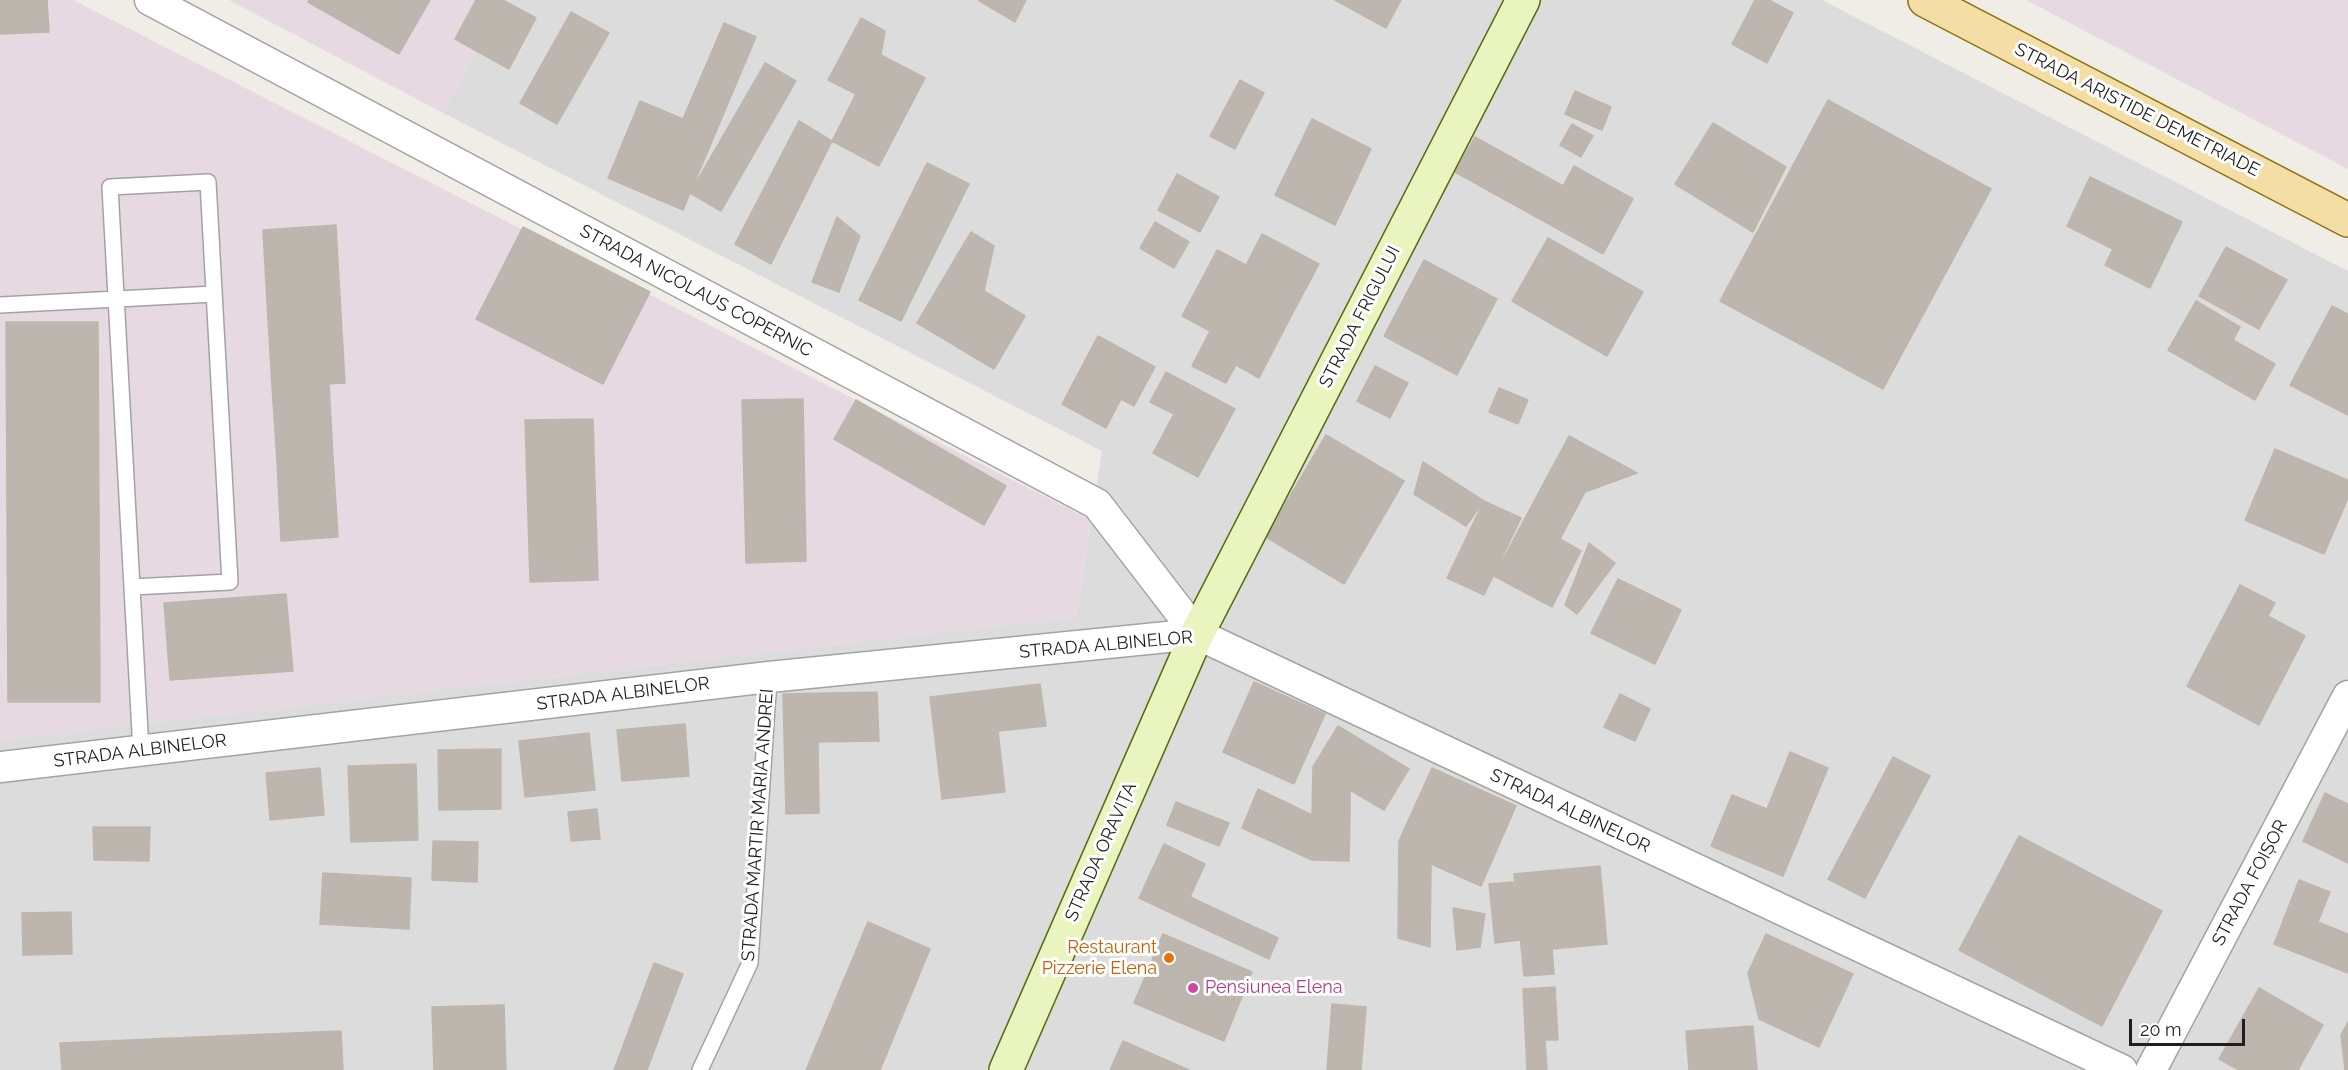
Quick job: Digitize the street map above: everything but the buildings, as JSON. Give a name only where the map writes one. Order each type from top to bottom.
[{"type":"main road","name":"STRADA FRIGULUI","points":[[1197,634],[1523,0]]},
{"type":"main road","name":"STRADA ARISTIDE DEMETRIADE","points":[[1925,0],[2348,220]]},
{"type":"main road","name":"STRADA ORAVIȚA","points":[[1006,1070],[1197,634]]},
{"type":"street","name":"STRADA NICOLAUS COPERNIC","points":[[150,0],[1096,504],[1197,634]]},
{"type":"street","name":"STRADA ALBINELOR","points":[[0,767],[769,677],[1197,634],[2122,1070]]},
{"type":"street","name":"STRADA FOIȘOR","points":[[2151,1070],[2348,696]]},
{"type":"lane","points":[[132,587],[230,582],[208,182],[110,187],[141,751]]},
{"type":"lane","points":[[0,305],[214,294]]},
{"type":"lane","name":"STRADA MARTIR MARIA ANDREI","points":[[700,1070],[750,963],[769,677]]},
{"type":"shaded area","points":[[0,0],[73,0],[1091,520],[1076,617],[0,740]]},
{"type":"shaded area","points":[[229,0],[501,0],[443,113]]},
{"type":"shaded area","points":[[501,0],[1822,0],[2348,271],[2348,1070],[0,1070],[0,740],[1076,617],[1102,451],[443,113]]},
{"type":"shaded area","points":[[2026,0],[2348,0],[2348,169],[2266,126]]},
{"type":"place","name":"Restaurant Pizzerie Elena","points":[[1169,958]]},
{"type":"place","name":"Pensiunea Elena","points":[[1193,988]]}]
